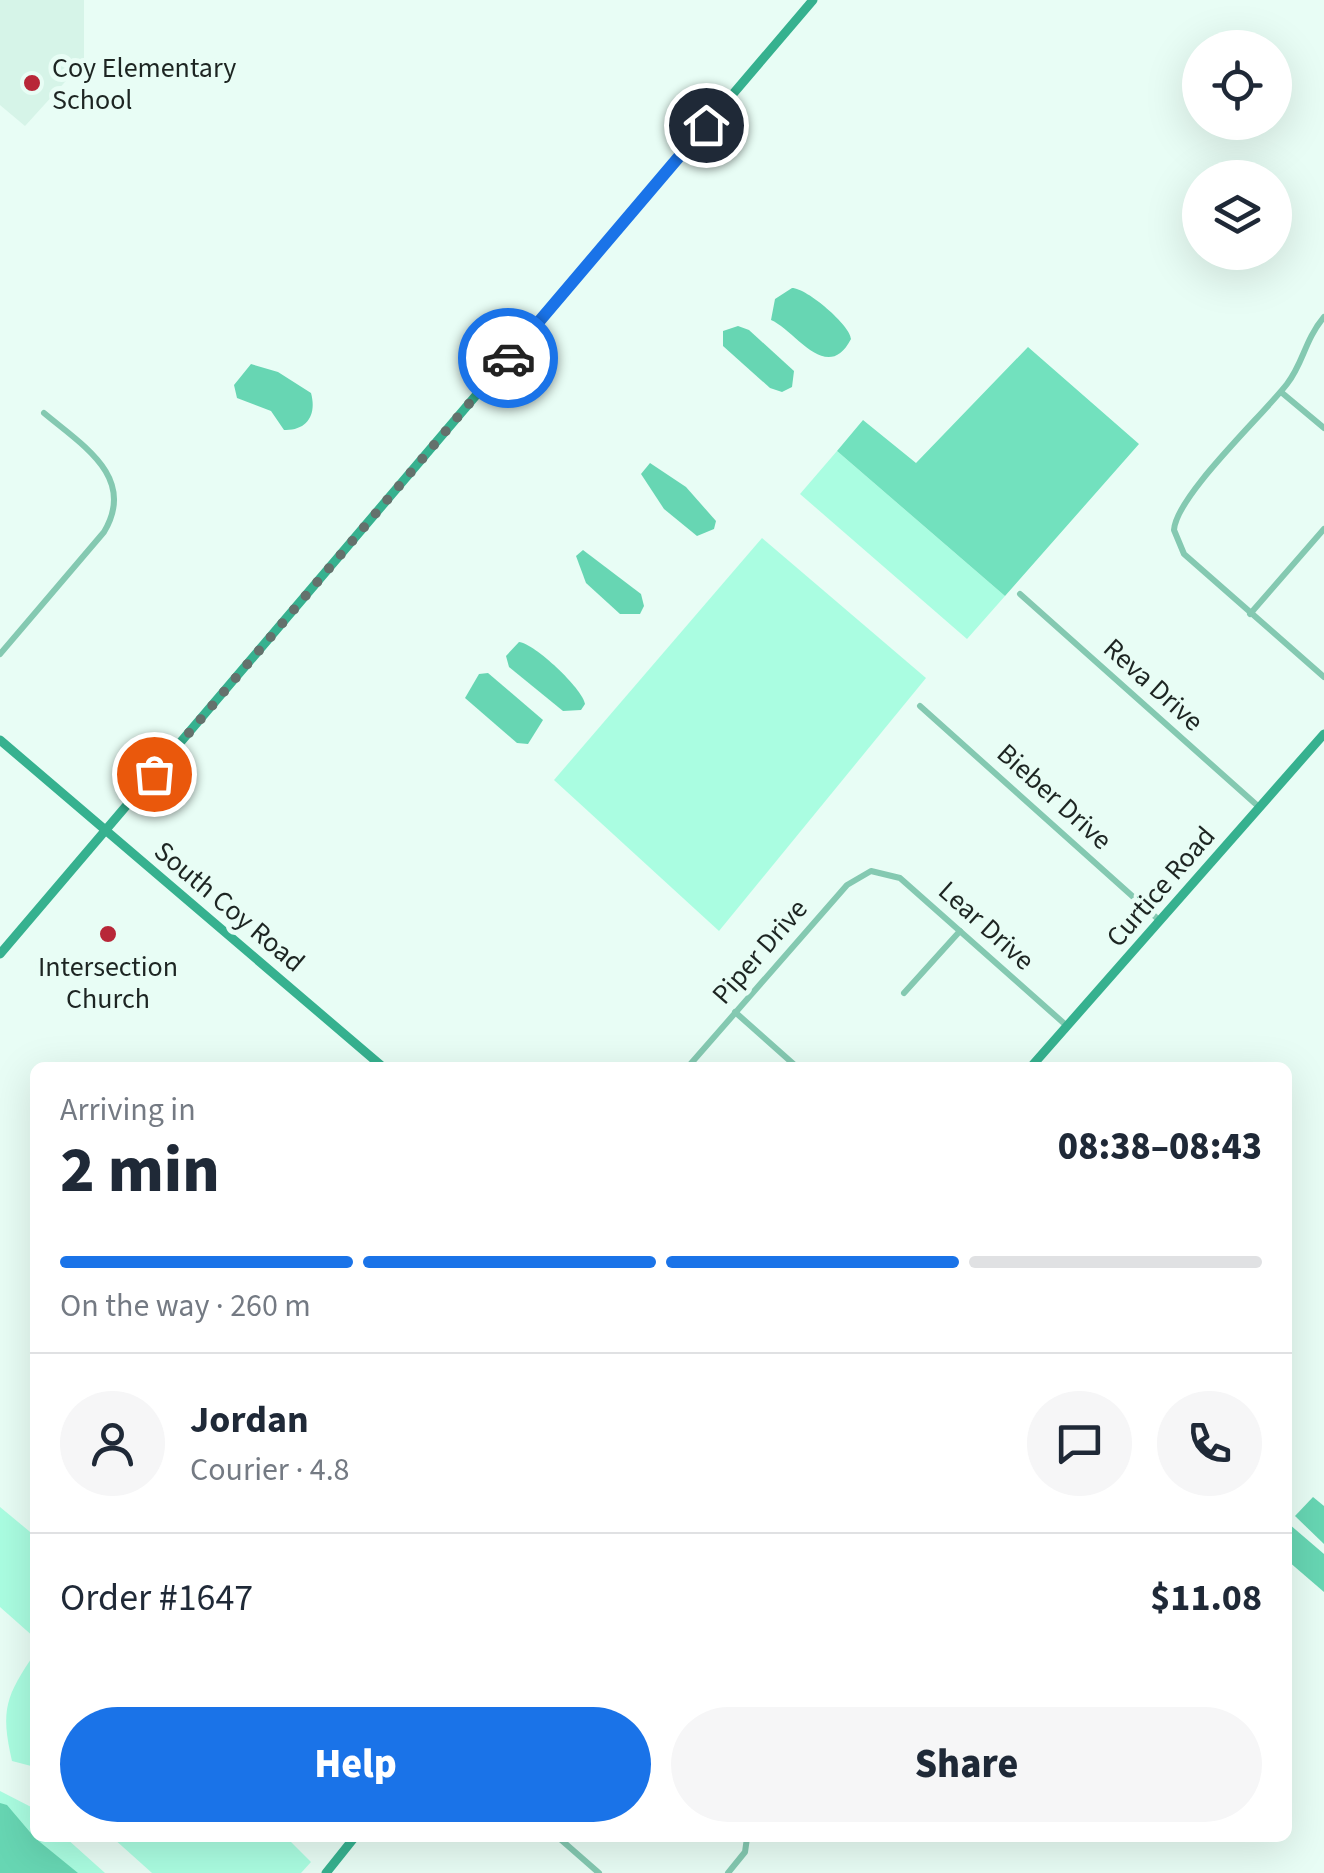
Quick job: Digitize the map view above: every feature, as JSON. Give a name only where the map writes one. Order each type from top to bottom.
[{"type":"street","points":[[0,954],[813,0]]},
{"type":"street","points":[[1324,316],[1308,335],[1294,374],[1184,503],[1174,524],[1180,549],[1324,677]]},
{"type":"street","points":[[1281,392],[1324,428]]},
{"type":"street","points":[[0,654],[104,532],[114,510],[114,485],[107,470],[44,413]]},
{"type":"street","points":[[1250,614],[1324,529]]},
{"type":"street","name":"Reva Drive","points":[[1020,594],[1259,807]]},
{"type":"street","name":"Bieber Drive","points":[[920,706],[1160,920]]},
{"type":"street","name":"Curtice Road","points":[[1035,1062],[1324,734]]},
{"type":"street","name":"South Coy Road","points":[[0,740],[377,1062]]},
{"type":"street","name":"Lear Drive","points":[[871,871],[900,878],[1066,1026]]},
{"type":"street","name":"Piper Drive","points":[[692,1062],[852,880],[871,871]]},
{"type":"street","points":[[904,992],[960,931]]},
{"type":"street","points":[[735,1012],[791,1062]]},
{"type":"street","points":[[326,1873],[351,1842]]},
{"type":"street","points":[[563,1842],[599,1873]]},
{"type":"street","points":[[728,1873],[744,1852],[746,1842]]},
{"type":"shaded area","name":"Coy Elementary School","points":[[0,0],[84,0],[84,61],[25,126],[0,105]]},
{"type":"shaded area","points":[[792,288],[817,301],[844,326],[851,339],[842,352],[832,357],[821,356],[771,320],[775,299]]},
{"type":"shaded area","points":[[738,326],[749,330],[794,371],[792,387],[782,392],[770,388],[723,346],[723,331]]},
{"type":"shaded area","points":[[1028,347],[1139,444],[1005,596],[837,451],[863,420],[916,463]]},
{"type":"shaded area","points":[[251,364],[278,372],[311,393],[313,408],[304,425],[284,430],[271,411],[237,398],[234,385]]},
{"type":"shaded area","points":[[837,451],[1005,596],[967,639],[800,494]]},
{"type":"shaded area","points":[[650,463],[686,487],[716,521],[714,529],[697,536],[664,509],[641,474]]},
{"type":"shaded area","points":[[762,538],[926,678],[719,931],[554,780]]},
{"type":"shaded area","points":[[583,550],[641,594],[644,606],[640,614],[620,614],[586,583],[576,556]]},
{"type":"shaded area","points":[[519,642],[536,650],[567,678],[582,697],[585,704],[581,710],[563,711],[509,667],[506,656]]},
{"type":"shaded area","points":[[488,673],[543,720],[528,744],[517,743],[465,698],[479,674]]},
{"type":"shaded area","points":[[1313,1497],[1324,1506],[1324,1544],[1295,1516]]},
{"type":"shaded area","points":[[0,1507],[30,1532],[30,1634],[0,1607]]},
{"type":"shaded area","points":[[1292,1527],[1324,1554],[1324,1592],[1292,1564]]},
{"type":"shaded area","points":[[30,1661],[30,1766],[12,1761],[6,1728],[8,1704]]},
{"type":"shaded area","points":[[0,1791],[30,1806],[30,1842],[70,1842],[105,1873],[0,1873]]},
{"type":"shaded area","points":[[0,1803],[7,1805],[30,1832],[30,1842],[40,1842],[78,1873],[0,1873]]},
{"type":"shaded area","points":[[117,1842],[291,1842],[311,1862],[301,1873],[152,1873]]},
{"type":"way so far","points":[[154,774],[508,358]]},
{"type":"place","name":"Coy Elementary School","points":[[32,83]]},
{"type":"place","name":"Intersection Church","points":[[108,934]]},
{"type":"route","points":[[508,358],[706,125]]}]
